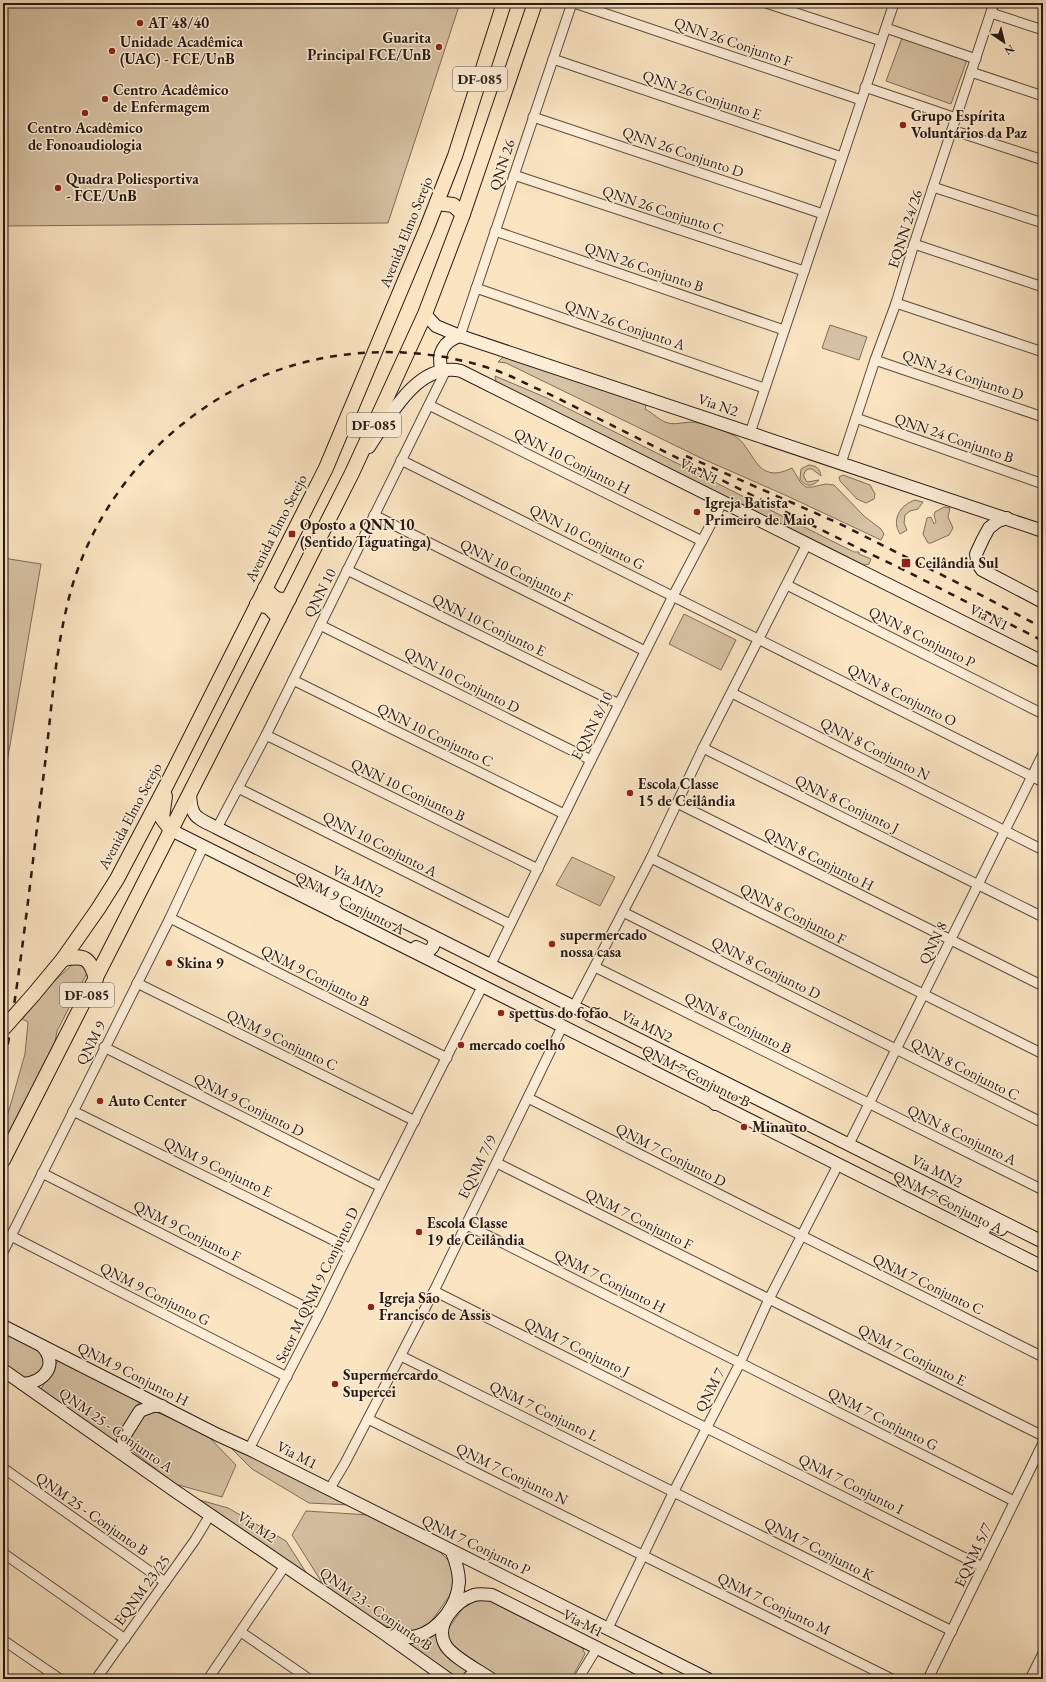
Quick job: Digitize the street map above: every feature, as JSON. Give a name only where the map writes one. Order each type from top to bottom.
[{"type":"main road","name":"Avenida Elmo Serejo","points":[[3,1029],[63,959],[113,885],[167,784],[326,468],[437,203],[455,156],[504,3]]},
{"type":"main road","name":"DF-085","points":[[3,1160],[280,618],[352,472],[425,314],[463,214],[536,3]]},
{"type":"main road","points":[[437,203],[453,205],[463,214]]},
{"type":"main road","name":"Via N2","points":[[425,314],[436,326],[460,336],[1043,531]]},
{"type":"main road","points":[[352,472],[393,412],[408,393],[422,379],[444,370],[440,361],[443,347],[449,340],[460,336]]},
{"type":"main road","name":"Via N1","points":[[444,370],[461,371],[473,376],[1043,662]]},
{"type":"main road","points":[[1007,518],[998,521],[989,528],[976,554],[978,564],[982,570],[1043,602]]},
{"type":"main road","points":[[265,588],[279,600],[289,599]]},
{"type":"main road","points":[[257,604],[269,607],[280,618]]},
{"type":"main road","points":[[167,784],[162,818],[171,830]]},
{"type":"main road","name":"Via MN2","points":[[190,793],[190,808],[193,813],[217,828],[573,1008],[849,1144],[1043,1242]]},
{"type":"main road","name":"QNM 9 Conjunto A","points":[[171,830],[482,987]]},
{"type":"main road","points":[[241,866],[275,877],[318,898],[324,898],[326,895],[328,889],[324,882]]},
{"type":"main road","points":[[338,914],[333,907],[334,902],[342,897],[387,920],[415,927]]},
{"type":"main road","points":[[396,943],[406,943],[428,952],[434,945],[432,936]]},
{"type":"main road","points":[[63,959],[75,957],[84,958],[91,965],[96,979]]},
{"type":"main road","points":[[482,987],[562,1027]]},
{"type":"main road","name":"QNM 7 Conjunto B","points":[[562,1027],[838,1165]]},
{"type":"main road","points":[[699,1095],[710,1076]]},
{"type":"main road","points":[[715,1104],[713,1100],[713,1093],[721,1087],[768,1110],[806,1123]]},
{"type":"main road","name":"QNM 7 Conjunto A","points":[[838,1165],[1043,1267]]},
{"type":"main road","points":[[969,1229],[976,1221],[980,1211]]},
{"type":"main road","points":[[981,1236],[987,1223],[1043,1246]]},
{"type":"main road","name":"QNM 9 Conjunto H","points":[[4,1327],[218,1435],[249,1449]]},
{"type":"main road","points":[[23,1384],[39,1380],[48,1370],[49,1357],[42,1346]]},
{"type":"main road","name":"QNM 25 - Conjunto A","points":[[3,1370],[210,1515]]},
{"type":"main road","points":[[125,1455],[123,1438],[140,1411],[153,1406],[162,1406]]},
{"type":"main road","name":"Via M1","points":[[249,1449],[329,1490]]},
{"type":"main road","name":"QNM 7 Conjunto P","points":[[329,1490],[708,1679]]},
{"type":"main road","name":"Via M2","points":[[210,1515],[285,1566]]},
{"type":"main road","points":[[452,1552],[458,1569],[459,1582],[443,1634],[443,1641],[452,1653],[486,1676]]},
{"type":"main road","name":"QNM 23 - Conjunto B","points":[[285,1566],[448,1679]]},
{"type":"main road","name":"Via M1","points":[[449,1613],[461,1602],[474,1595],[492,1595],[659,1679]]},
{"type":"main road","points":[[382,1632],[399,1636],[417,1636],[435,1626],[449,1613]]},
{"type":"main road","points":[[468,1679],[472,1675],[486,1676]]},
{"type":"street","name":"QNN 26","points":[[460,336],[533,117],[573,3]]},
{"type":"street","name":"QNN 26 Conjunto F","points":[[573,3],[861,100]]},
{"type":"street","points":[[766,3],[881,42]]},
{"type":"street","points":[[750,433],[894,3]]},
{"type":"street","name":"EQNN 24/26","points":[[841,463],[875,360],[896,303],[914,244],[994,3]]},
{"type":"street","points":[[991,13],[1043,30]]},
{"type":"street","points":[[886,28],[976,59]]},
{"type":"street","name":"QNN 26 Conjunto E","points":[[553,60],[842,157]]},
{"type":"street","points":[[971,72],[1043,96]]},
{"type":"street","points":[[866,87],[956,118]]},
{"type":"street","name":"QNN 26 Conjunto D","points":[[533,117],[823,214]]},
{"type":"street","points":[[952,130],[1043,160]]},
{"type":"street","name":"QNN 26 Conjunto C","points":[[514,175],[804,271]]},
{"type":"street","points":[[933,186],[1043,224]]},
{"type":"street","name":"QNN 26 Conjunto B","points":[[495,231],[784,330]]},
{"type":"street","points":[[914,244],[1043,287]]},
{"type":"street","name":"QNN 26 Conjunto A","points":[[476,288],[764,388]]},
{"type":"street","points":[[896,303],[1043,352]]},
{"type":"street","name":"QNN 24 Conjunto D","points":[[875,360],[1043,417]]},
{"type":"street","name":"QNN 10","points":[[217,828],[266,735],[429,405],[444,370]]},
{"type":"street","name":"QNN 10 Conjunto H","points":[[429,405],[702,541]]},
{"type":"street","name":"QNN 24 Conjunto B","points":[[856,418],[1043,484]]},
{"type":"street","name":"QNN 10 Conjunto G","points":[[401,460],[759,639]]},
{"type":"street","name":"EQNN 8/10","points":[[490,966],[645,651],[723,501]]},
{"type":"street","name":"QNN 10 Conjunto F","points":[[374,516],[645,651]]},
{"type":"street","points":[[573,1008],[623,912],[703,748],[807,544]]},
{"type":"street","name":"QNN 10 Conjunto E","points":[[347,570],[619,704]]},
{"type":"street","name":"QNN 8 Conjunto P","points":[[787,585],[1043,714]]},
{"type":"street","name":"QNN 10 Conjunto D","points":[[320,625],[591,760]]},
{"type":"street","name":"QNN 8 Conjunto O","points":[[759,639],[1043,782]]},
{"type":"street","name":"QNN 10 Conjunto C","points":[[293,680],[564,814]]},
{"type":"street","name":"QNN 8 Conjunto N","points":[[732,693],[1043,850]]},
{"type":"street","name":"QNN 10 Conjunto B","points":[[266,735],[538,869]]},
{"type":"street","name":"QNN 8 Conjunto J","points":[[703,748],[1043,918]]},
{"type":"street","name":"QNN 8","points":[[849,1144],[1043,754]]},
{"type":"street","name":"QNN 10 Conjunto A","points":[[238,788],[510,924]]},
{"type":"street","name":"QNN 8 Conjunto H","points":[[677,803],[1043,986]]},
{"type":"street","name":"QNM 9","points":[[3,1252],[104,1047],[170,918],[203,847]]},
{"type":"street","name":"QNN 8 Conjunto F","points":[[650,858],[1043,1054]]},
{"type":"street","name":"QNN 8 Conjunto D","points":[[623,912],[896,1049]]},
{"type":"street","name":"QNM 9 Conjunto B","points":[[170,918],[447,1058]]},
{"type":"street","name":"QNN 8 Conjunto B","points":[[595,967],[869,1104]]},
{"type":"street","name":"QNM 9 Conjunto C","points":[[137,983],[415,1121]]},
{"type":"street","name":"Setor M QNM 9 Conjunto D","points":[[249,1449],[319,1314],[482,987]]},
{"type":"street","name":"EQNM 7/9","points":[[329,1490],[368,1419],[434,1291],[562,1027]]},
{"type":"street","name":"QNM 9 Conjunto D","points":[[104,1047],[381,1187]]},
{"type":"street","name":"QNN 8 Conjunto C","points":[[896,1049],[1043,1124]]},
{"type":"street","name":"QNM 7 Conjunto D","points":[[528,1098],[801,1236]]},
{"type":"street","name":"QNN 8 Conjunto A","points":[[869,1104],[1043,1190]]},
{"type":"street","name":"QNM 9 Conjunto E","points":[[73,1111],[351,1249]]},
{"type":"street","name":"QNM 7 Conjunto F","points":[[497,1163],[769,1299]]},
{"type":"street","name":"QNM 7","points":[[608,1628],[674,1491],[740,1362],[769,1299],[838,1165]]},
{"type":"street","name":"QNM 9 Conjunto F","points":[[42,1173],[319,1314]]},
{"type":"street","name":"QNM 7 Conjunto H","points":[[467,1225],[740,1362]]},
{"type":"street","name":"QNM 9 Conjunto G","points":[[11,1236],[287,1377]]},
{"type":"street","name":"QNM 7 Conjunto C","points":[[801,1236],[1043,1357]]},
{"type":"street","name":"QNM 7 Conjunto J","points":[[434,1291],[707,1427]]},
{"type":"street","name":"QNM 7 Conjunto E","points":[[769,1299],[1043,1436]]},
{"type":"street","name":"QNM 7 Conjunto L","points":[[401,1356],[674,1491]]},
{"type":"street","name":"QNM 7 Conjunto G","points":[[740,1362],[1014,1501]]},
{"type":"street","name":"QNM 7 Conjunto N","points":[[368,1419],[643,1555]]},
{"type":"street","name":"QNM 7 Conjunto I","points":[[707,1427],[983,1567]]},
{"type":"street","name":"EQNM 5/7","points":[[928,1679],[1043,1443]]},
{"type":"street","name":"QNM 25 - Conjunto B","points":[[3,1468],[165,1582]]},
{"type":"street","name":"QNM 7 Conjunto K","points":[[674,1491],[952,1631]]},
{"type":"street","name":"EQNM 23/25","points":[[96,1679],[196,1540],[210,1515]]},
{"type":"street","points":[[3,1553],[125,1639]]},
{"type":"street","name":"QNM 7 Conjunto M","points":[[643,1555],[892,1679]]},
{"type":"street","points":[[208,1679],[285,1566]]},
{"type":"street","points":[[241,1632],[309,1679]]},
{"type":"street","points":[[3,1640],[60,1679]]},
{"type":"street","points":[[578,1679],[597,1648]]},
{"type":"street","points":[[1030,1679],[1039,1671],[1043,1653]]},
{"type":"shaded area","points":[[3,3],[460,3],[388,223],[3,226]]},
{"type":"shaded area","points":[[902,38],[967,60],[951,104],[886,81]]},
{"type":"shaded area","points":[[830,325],[867,337],[859,360],[822,348]]},
{"type":"shaded area","points":[[503,357],[647,403],[645,409],[662,421],[674,424],[696,422],[733,435],[746,447],[756,463],[762,469],[770,472],[779,472],[792,468],[801,483],[806,487],[826,484],[834,485],[864,516],[881,529],[884,534],[881,540],[703,459],[506,363],[498,362]]},
{"type":"shaded area","points":[[495,376],[547,398],[854,552],[859,552],[859,554],[871,559],[869,564],[864,565],[784,525],[783,527],[496,382]]},
{"type":"shaded area","points":[[809,465],[818,468],[821,476],[812,469],[805,472],[804,477],[807,482],[819,480],[812,485],[804,484],[800,479],[801,469]]},
{"type":"shaded area","points":[[843,475],[870,485],[875,494],[874,499],[866,503],[857,499],[840,481],[839,477]]},
{"type":"shaded area","points":[[915,500],[923,502],[918,509],[910,511],[905,515],[904,523],[907,530],[900,534],[896,523],[898,514],[905,505]]},
{"type":"shaded area","points":[[944,507],[950,508],[948,517],[953,528],[949,535],[928,543],[923,534],[927,518],[931,517],[934,524],[936,522],[934,515],[935,512]]},
{"type":"shaded area","points":[[3,558],[41,564],[3,786]]},
{"type":"shaded area","points":[[684,614],[736,640],[721,670],[669,644]]},
{"type":"shaded area","points":[[572,857],[615,877],[600,906],[556,885]]},
{"type":"shaded area","points":[[74,963],[84,964],[87,973],[57,1031],[55,1042],[3,1149],[3,1131],[25,1054],[28,1022],[22,1019],[49,986]]},
{"type":"shaded area","points":[[3,1331],[41,1351],[45,1358],[43,1367],[35,1377],[21,1378],[3,1366]]},
{"type":"shaded area","points":[[59,1359],[141,1400],[115,1443],[40,1391]]},
{"type":"shaded area","points":[[154,1411],[205,1433],[236,1465],[222,1497],[175,1484],[130,1449],[127,1440],[142,1415]]},
{"type":"shaded area","points":[[226,1443],[351,1505],[309,1503],[252,1469]]},
{"type":"shaded area","points":[[196,1499],[228,1508],[286,1541],[309,1577]]},
{"type":"shaded area","points":[[306,1511],[370,1515],[436,1548],[451,1563],[454,1577],[452,1590],[448,1598],[430,1623],[415,1632],[399,1631],[386,1626],[326,1589],[292,1535]]},
{"type":"shaded area","points":[[474,1599],[487,1599],[582,1647],[585,1654],[571,1679],[497,1679],[453,1649],[447,1635],[448,1629],[465,1605]]},
{"type":"shaded area","points":[[438,1628],[437,1635],[440,1649],[471,1671],[466,1673],[461,1679],[456,1679],[402,1641]]},
{"type":"railway","points":[[3,1072],[20,960],[59,647],[67,606],[78,569],[93,534],[112,501],[136,470],[162,442],[191,417],[223,396],[258,378],[286,367],[316,360],[376,352],[436,356],[495,370],[545,392],[904,570],[1043,641]]},
{"type":"railway","points":[[686,456],[838,523],[962,585],[1043,628]]},
{"type":"place","name":"AT 48/40","points":[[140,23]]},
{"type":"place","name":"Guarita Principal FCE/UnB","points":[[439,47]]},
{"type":"place","name":"Unidade Acadêmica (UAC) - FCE/UnB","points":[[112,51]]},
{"type":"place","name":"Centro Acadêmico de Enfermagem","points":[[105,99]]},
{"type":"place","name":"Centro Acadêmico de Fonoaudiologia","points":[[85,113]]},
{"type":"place","name":"Grupo Espírita Voluntários da Paz","points":[[903,125]]},
{"type":"place","name":"Quadra Poliesportiva - FCE/UnB","points":[[58,188]]},
{"type":"place","name":"Igreja Batista Primeiro de Maio","points":[[697,512]]},
{"type":"place","name":"Oposto a QNN 10 (Sentido Taguatinga)","points":[[292,534]]},
{"type":"place","name":"Ceilândia Sul","points":[[906,563]]},
{"type":"place","name":"Escola Classe 15 de Ceilândia","points":[[630,793]]},
{"type":"place","name":"supermercado nossa casa","points":[[552,944]]},
{"type":"place","name":"Skina 9","points":[[169,963]]},
{"type":"place","name":"spettus do fofão","points":[[501,1013]]},
{"type":"place","name":"mercado coelho","points":[[461,1045]]},
{"type":"place","name":"Auto Center","points":[[100,1101]]},
{"type":"place","name":"Minauto","points":[[744,1127]]},
{"type":"place","name":"Escola Classe 19 de Ceilândia","points":[[419,1232]]},
{"type":"place","name":"Igreja São Francisco de Assis","points":[[371,1307]]},
{"type":"place","name":"Supermercardo Supercei","points":[[335,1384]]}]
